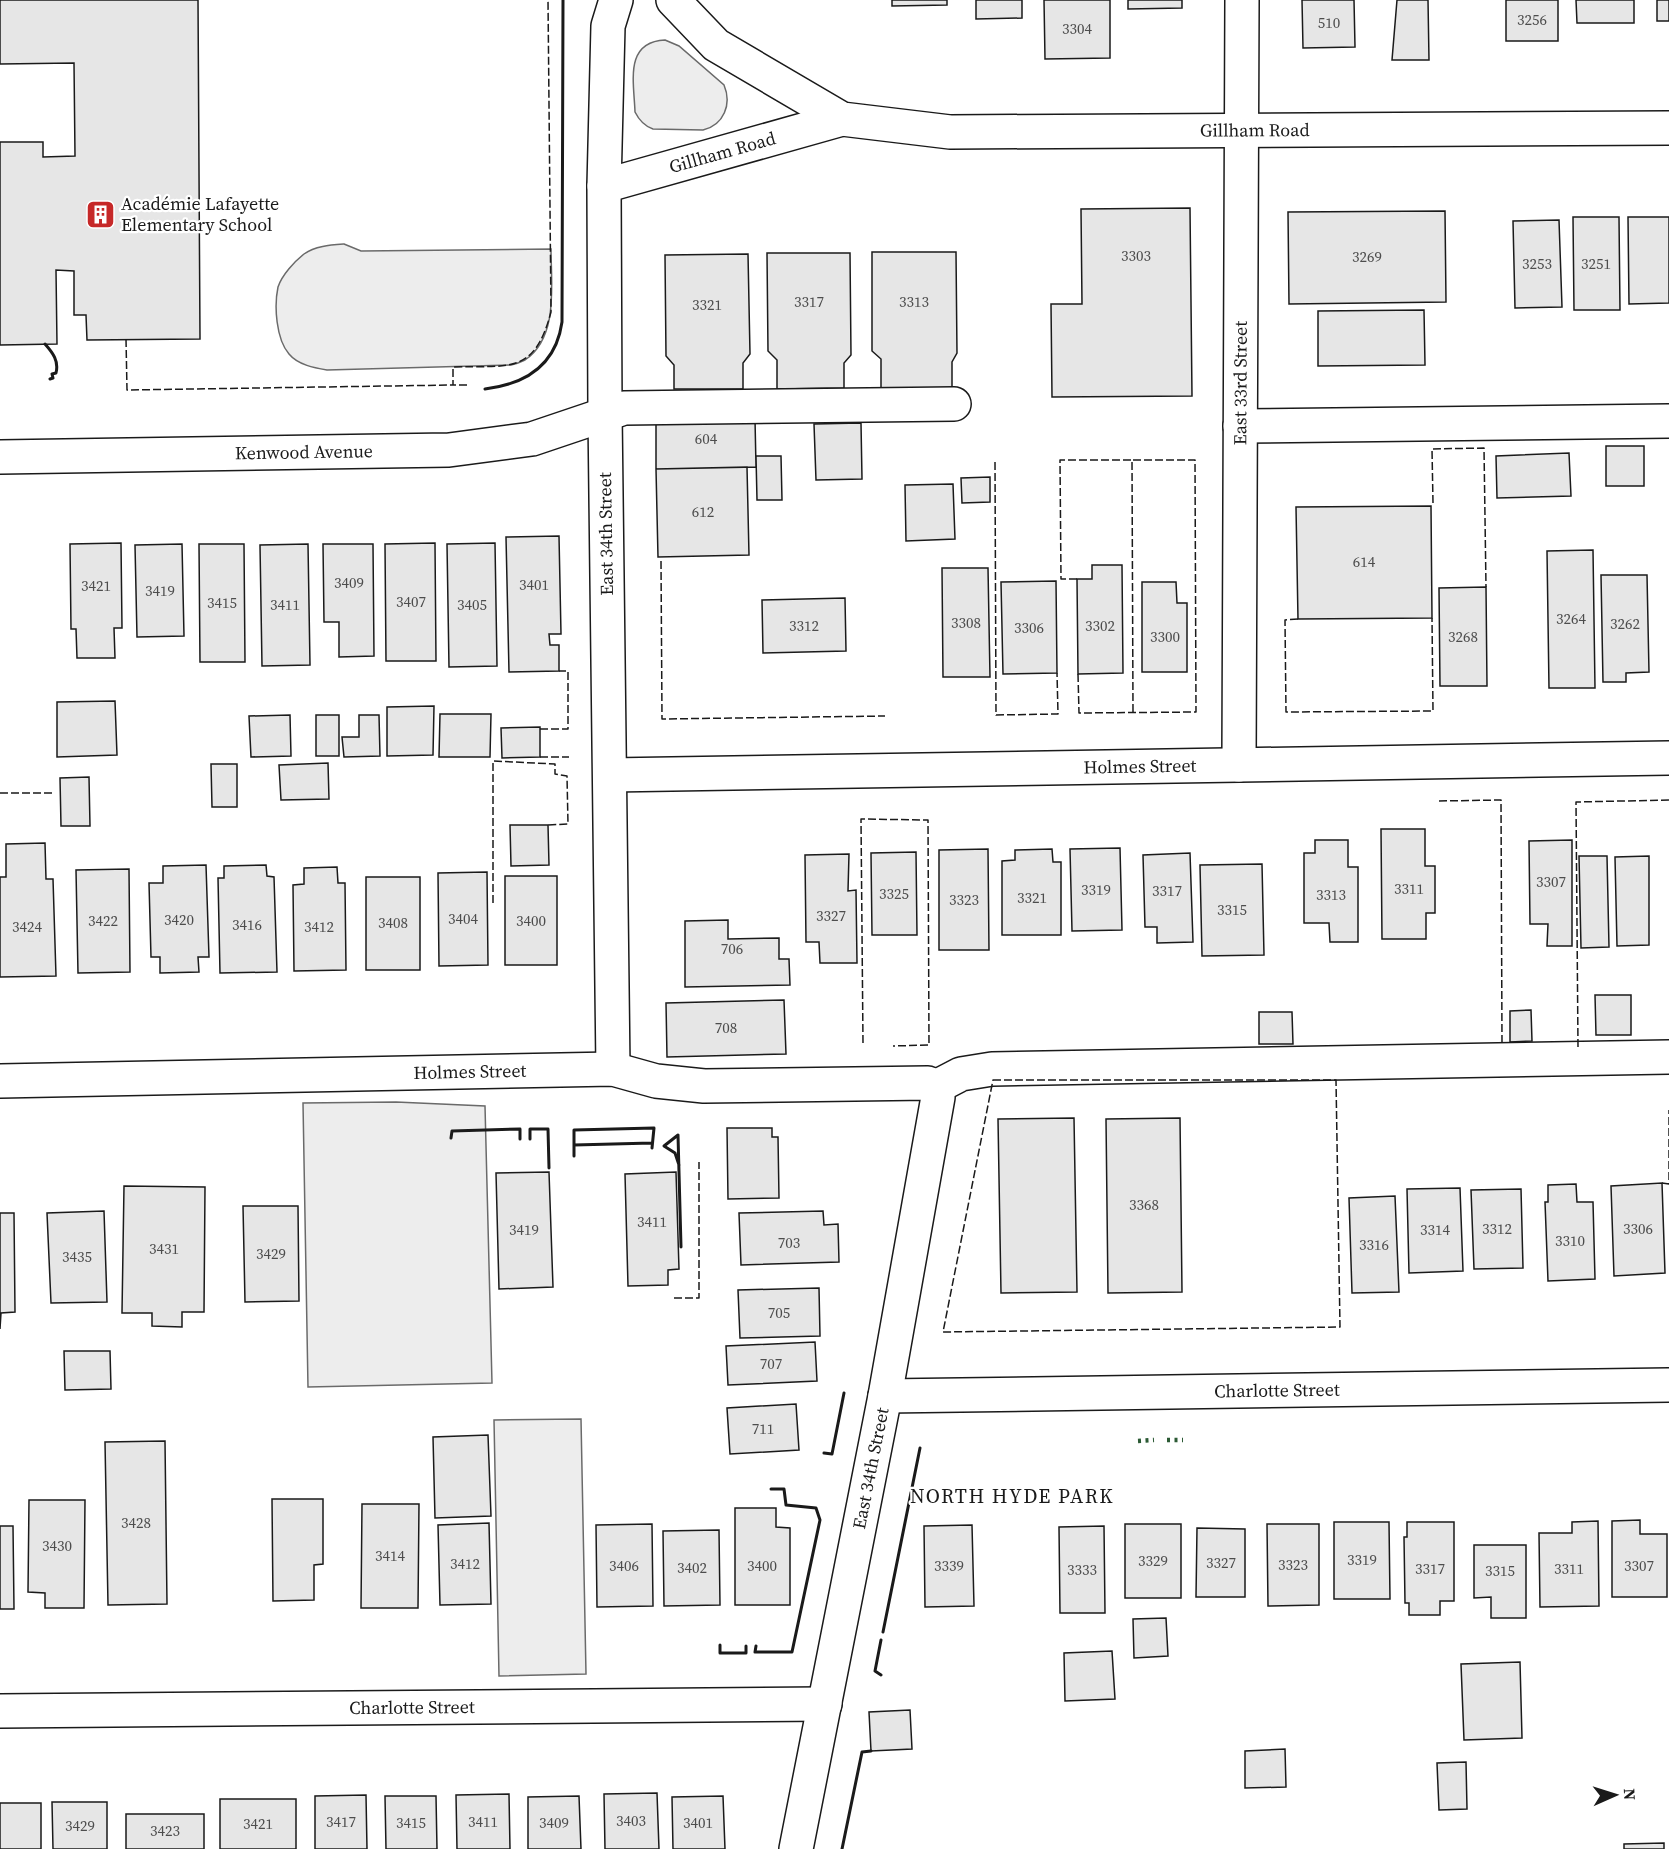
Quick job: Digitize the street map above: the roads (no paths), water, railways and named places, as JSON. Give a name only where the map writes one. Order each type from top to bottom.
[{"type":"street","name":"East 34th Street","points":[[613,1070],[604,186],[608,26],[616,0]]},
{"type":"street","name":"Gillham Road","points":[[673,0],[716,45],[842,119]]},
{"type":"street","name":"East 33rd Street","points":[[1239,765],[1242,0]]},
{"type":"street","name":"Gillham Road","points":[[604,186],[842,119],[950,132],[1669,128]]},
{"type":"street","name":"Kenwood Avenue","points":[[0,457],[449,450],[532,439],[624,408],[954,404]]},
{"type":"street","points":[[1240,426],[1669,421]]},
{"type":"street","name":"Holmes Street","points":[[610,775],[1669,758]]},
{"type":"street","points":[[936,1087],[961,1074],[992,1069],[1669,1057]]},
{"type":"street","name":"Holmes Street","points":[[0,1081],[613,1070],[656,1081],[704,1086],[928,1083],[936,1087]]},
{"type":"street","name":"East 34th Street","points":[[796,1849],[885,1396],[938,1097],[936,1087]]},
{"type":"street","name":"Charlotte Street","points":[[885,1396],[1669,1385]]},
{"type":"street","name":"Charlotte Street","points":[[0,1711],[825,1704]]},
{"type":"place","name":"Académie Lafayette Elementary School","points":[[100,214]]},
{"type":"district","name":"NORTH HYDE PARK","points":[[1012,1496]]}]
